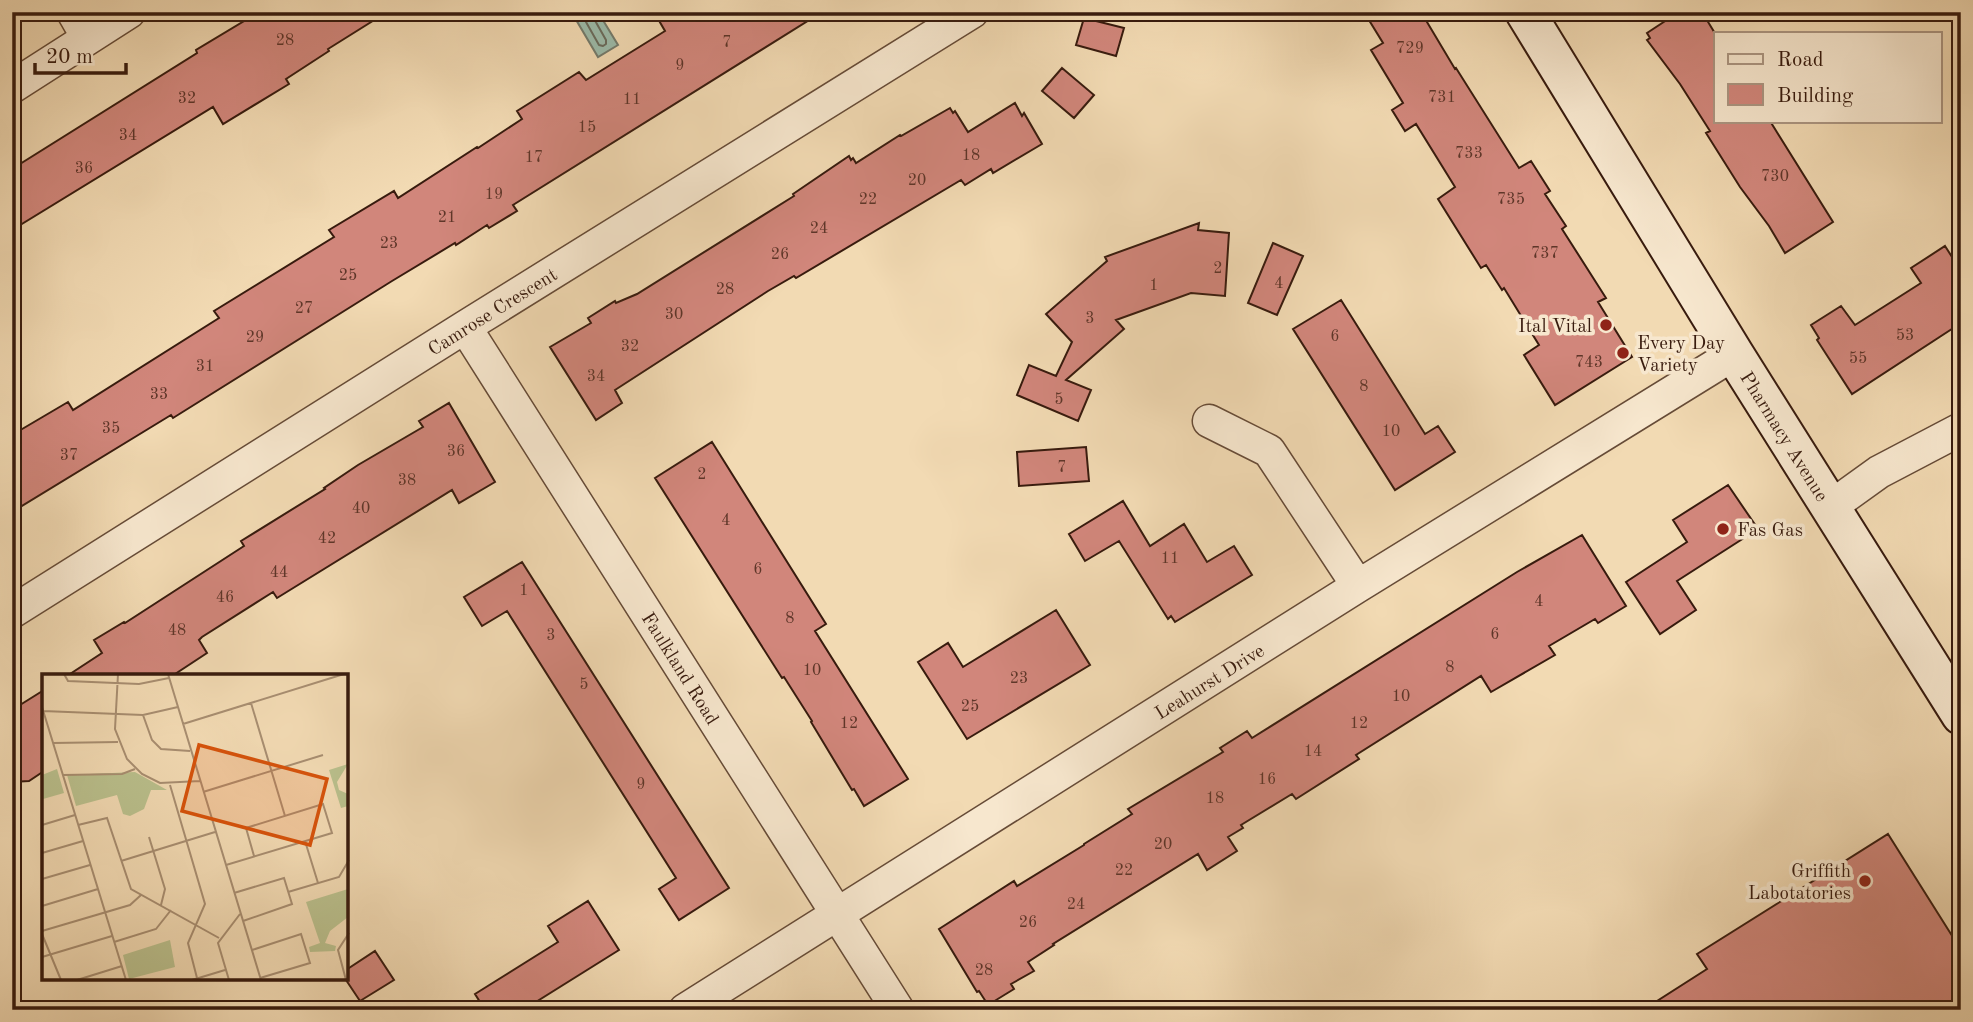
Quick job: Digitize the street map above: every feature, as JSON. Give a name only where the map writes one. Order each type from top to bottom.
[{"type":"street","points":[[12,87],[81,25],[129,12]]},
{"type":"street","name":"Camrose Crescent","points":[[12,612],[972,12]]},
{"type":"street","name":"Pharmacy Avenue","points":[[1525,12],[1829,508],[1961,715]]},
{"type":"street","name":"Faulkland Road","points":[[465,327],[898,1010]]},
{"type":"street","name":"Leahurst Drive","points":[[685,1010],[1358,586],[1734,354]]},
{"type":"street","points":[[1209,421],[1269,451],[1358,586]]},
{"type":"street","points":[[1829,508],[1879,472],[1961,429]]},
{"type":"water","points":[[585,12],[598,12],[618,45],[598,57],[575,18]]},
{"type":"building","points":[[259,12],[387,12],[286,79],[289,84],[223,124],[213,107],[12,230],[12,169]]},
{"type":"building","points":[[654,12],[822,12],[513,205],[517,211],[489,228],[487,225],[456,245],[455,243],[173,418],[171,415],[12,512],[12,435],[68,402],[73,410],[219,318],[214,311],[334,237],[329,230],[394,191],[398,198],[478,148],[522,119],[517,111],[579,72],[586,80],[665,31]]},
{"type":"building","points":[[1364,12],[1421,12],[1519,168],[1531,161],[1550,191],[1545,194],[1566,226],[1562,229],[1606,298],[1598,302],[1632,357],[1555,405],[1524,355],[1539,345],[1504,288],[1502,290],[1486,265],[1481,268],[1438,199],[1455,187],[1416,124],[1405,131],[1392,110],[1403,103],[1371,50],[1383,43]]},
{"type":"building","points":[[1679,12],[1702,12],[1714,32],[1714,122],[1771,122],[1833,222],[1785,253],[1706,133],[1710,131],[1680,84],[1647,40],[1650,38],[1647,33]]},
{"type":"building","points":[[1084,18],[1124,28],[1116,56],[1076,45]]},
{"type":"building","points":[[1062,68],[1094,95],[1074,118],[1042,91]]},
{"type":"building","points":[[1015,103],[1042,144],[993,173],[991,169],[965,185],[961,180],[796,278],[794,276],[768,291],[615,390],[622,403],[596,420],[550,347],[591,323],[588,318],[615,301],[616,303],[637,294],[794,196],[793,194],[849,156],[856,163],[950,108],[953,113],[955,111],[968,132]]},
{"type":"building","points":[[1199,223],[1198,230],[1229,233],[1225,296],[1191,293],[1116,320],[1124,329],[1066,380],[1091,390],[1078,421],[1017,395],[1029,365],[1056,376],[1072,342],[1046,314],[1107,261],[1105,257]]},
{"type":"building","points":[[1273,243],[1303,256],[1277,315],[1248,303]]},
{"type":"building","points":[[1945,246],[1961,271],[1961,323],[1852,394],[1817,340],[1819,338],[1811,325],[1841,306],[1855,325],[1921,283],[1911,268]]},
{"type":"building","points":[[1341,300],[1425,434],[1438,426],[1455,452],[1395,490],[1293,329]]},
{"type":"building","points":[[449,403],[495,482],[459,503],[452,490],[277,598],[273,592],[202,637],[199,640],[207,653],[175,674],[70,674],[102,653],[94,640],[244,546],[241,541],[325,489],[358,465],[423,427],[419,421]]},
{"type":"building","points":[[712,442],[826,624],[815,631],[908,779],[864,806],[655,478]]},
{"type":"building","points":[[1086,447],[1089,481],[1019,486],[1017,452]]},
{"type":"building","points":[[1728,485],[1758,529],[1677,581],[1696,610],[1660,634],[1626,582],[1687,542],[1673,520]]},
{"type":"building","points":[[1123,501],[1150,546],[1184,524],[1207,562],[1234,546],[1252,575],[1175,622],[1171,616],[1168,619],[1119,541],[1085,561],[1069,534]]},
{"type":"building","points":[[1582,535],[1626,606],[1598,623],[1595,619],[1549,646],[1555,655],[1491,692],[1481,676],[1356,755],[1359,759],[1296,799],[1292,794],[1241,825],[1243,828],[1228,837],[1237,851],[1207,870],[1198,854],[1053,944],[1028,962],[1034,971],[1011,984],[1014,989],[988,1005],[979,991],[977,992],[939,929],[1014,881],[1017,886],[1084,845],[1132,814],[1128,809],[1223,752],[1220,748],[1247,731],[1252,738],[1517,572]]},
{"type":"building","points":[[522,562],[729,888],[679,920],[659,889],[676,878],[507,611],[482,626],[464,597]]},
{"type":"building","points":[[1056,610],[1090,665],[967,739],[918,662],[948,643],[963,667]]},
{"type":"building","points":[[42,691],[42,772],[29,781],[12,782],[12,710]]},
{"type":"building","name":"Griffith Labotatories","points":[[1888,834],[1961,950],[1961,1010],[1643,1010],[1707,969],[1697,954]]},
{"type":"building","points":[[588,901],[619,950],[523,1010],[485,1010],[475,994],[558,942],[548,926]]},
{"type":"building","points":[[375,951],[394,980],[360,1001],[346,980],[348,969]]},
{"type":"place","name":"Ital Vital","points":[[1606,325]]},
{"type":"place","name":"Every Day Variety","points":[[1623,353]]},
{"type":"place","name":"Fas Gas","points":[[1723,529]]},
{"type":"place","name":"Griffith Labotatories","points":[[1865,881]]}]
